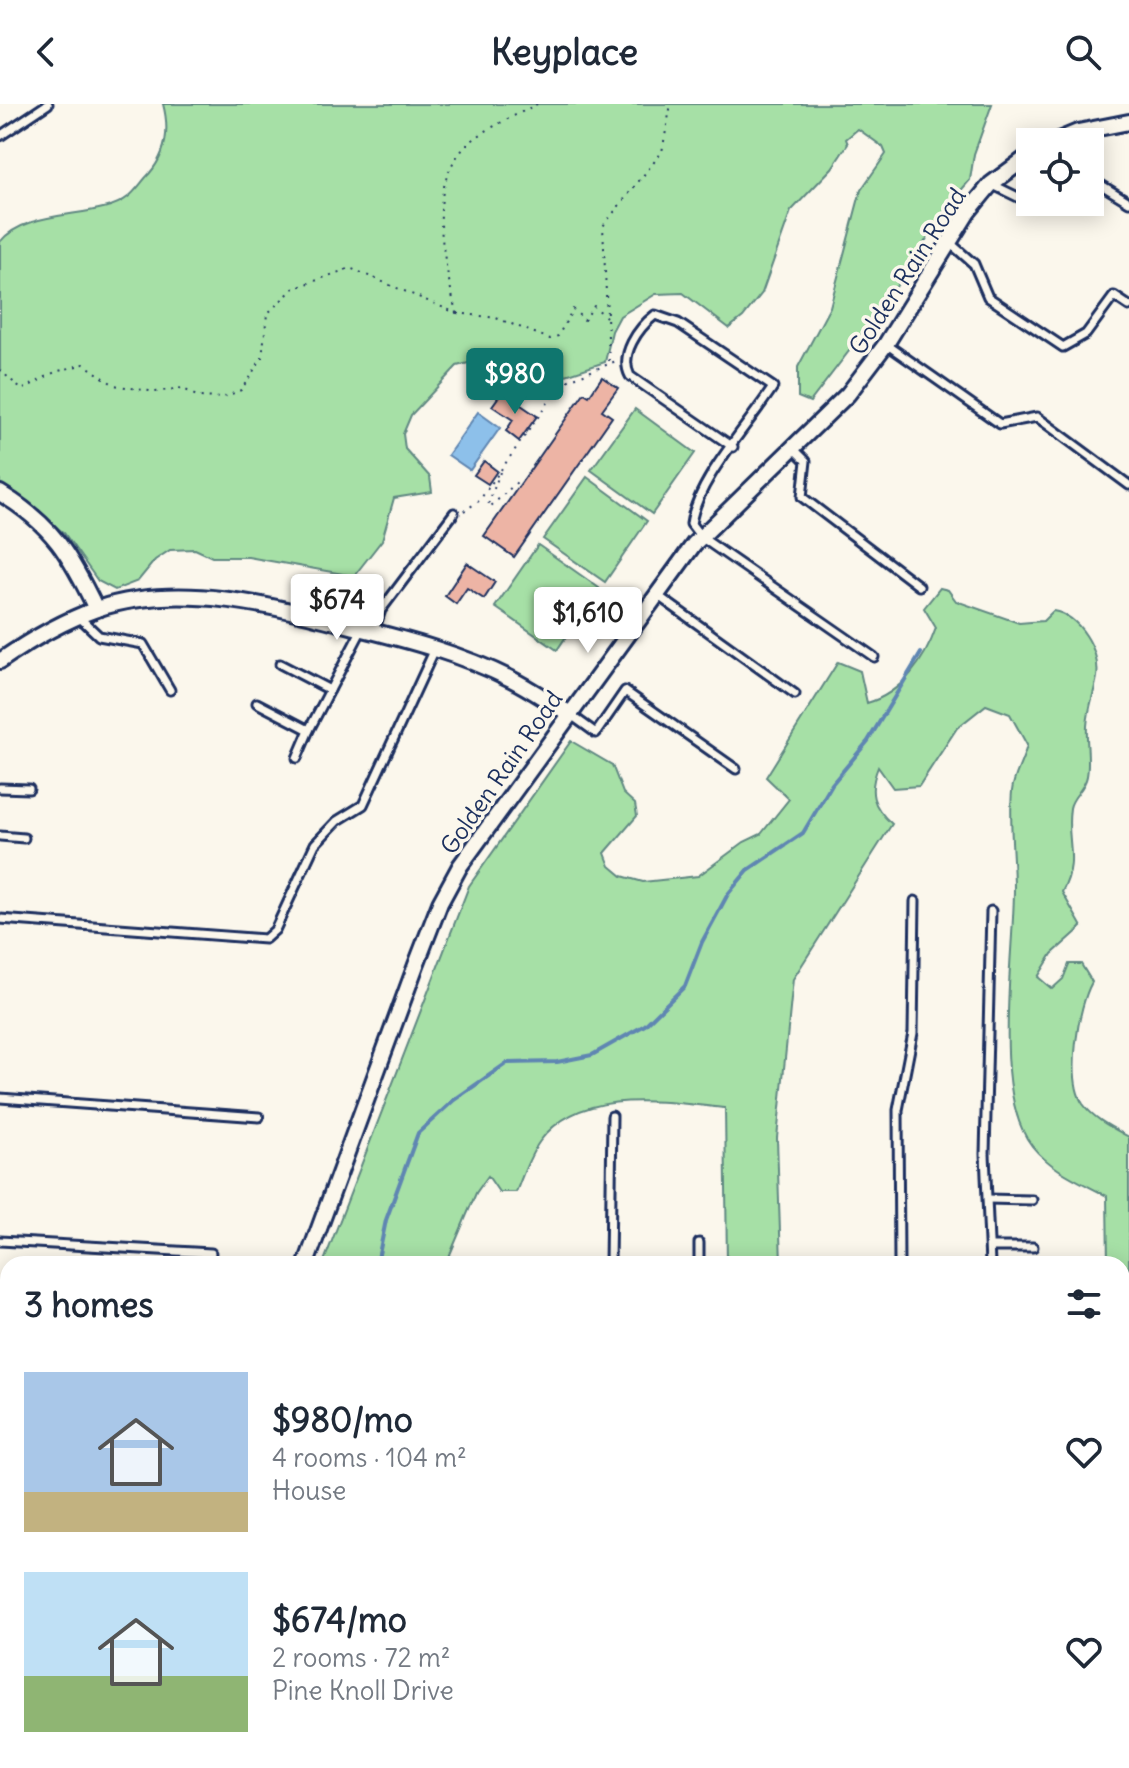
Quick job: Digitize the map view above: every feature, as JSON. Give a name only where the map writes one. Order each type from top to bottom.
[{"type":"street","points":[[1098,128],[1129,122]]},
{"type":"street","name":"Golden Rain Road","points":[[309,1256],[440,903],[460,866],[569,713],[701,537],[848,394],[886,344],[949,242],[991,184],[1016,165]]},
{"type":"street","points":[[0,493],[24,508],[59,540],[96,609]]},
{"type":"street","points":[[0,661],[19,647],[96,609],[134,602],[224,598],[258,602],[435,647],[511,679],[569,713]]},
{"type":"lane","points":[[0,136],[48,104]]},
{"type":"lane","points":[[991,184],[1016,196]]},
{"type":"lane","points":[[1104,187],[1129,202]]},
{"type":"lane","points":[[949,242],[974,264],[988,297],[1063,347],[1086,334],[1114,296],[1129,306]]},
{"type":"lane","points":[[733,447],[630,376],[625,360],[648,321],[663,316],[773,387],[733,447],[695,501],[691,524],[701,537],[874,657]]},
{"type":"lane","points":[[886,344],[1000,424],[1037,417],[1129,485]]},
{"type":"lane","points":[[793,448],[806,461],[802,497],[919,586]]},
{"type":"lane","points":[[297,758],[330,690],[368,630],[454,513]]},
{"type":"lane","points":[[657,594],[795,694]]},
{"type":"lane","points":[[80,618],[99,636],[143,644],[170,690]]},
{"type":"lane","points":[[0,919],[265,939],[275,930],[315,844],[337,821],[363,805],[435,647]]},
{"type":"lane","points":[[280,664],[330,690]]},
{"type":"lane","points":[[569,713],[596,733],[625,691],[736,769]]},
{"type":"lane","points":[[257,703],[309,730]]},
{"type":"lane","points":[[0,788],[29,789]]},
{"type":"lane","points":[[0,836],[24,838]]},
{"type":"lane","points":[[899,1256],[898,1110],[913,1033],[915,901]]},
{"type":"lane","points":[[990,1256],[985,1154],[991,911]]},
{"type":"lane","points":[[0,1098],[259,1117]]},
{"type":"lane","points":[[610,1256],[612,1116]]},
{"type":"lane","points":[[988,1199],[1032,1200]]},
{"type":"lane","points":[[0,1241],[211,1253]]},
{"type":"lane","points":[[699,1243],[699,1256]]},
{"type":"lane","points":[[991,1247],[1033,1247]]},
{"type":"path","points":[[456,313],[441,242],[445,170],[469,143],[537,104]]},
{"type":"path","points":[[609,361],[603,226],[662,152],[671,104]]},
{"type":"path","points":[[0,370],[22,390],[55,372],[84,364],[114,385],[155,392],[182,388],[198,397],[222,398],[241,390],[262,358],[267,314],[293,289],[350,268],[456,313],[496,318],[550,339],[558,336],[573,309],[584,320],[594,306],[607,318]]},
{"type":"path","points":[[454,513],[473,508],[557,390],[609,361],[625,360]]},
{"type":"path","points":[[502,469],[488,505],[490,507],[517,482],[520,484]]},
{"type":"green space","points":[[163,104],[992,104],[974,154],[970,180],[949,204],[885,304],[810,402],[798,397],[798,367],[830,307],[861,190],[886,154],[883,147],[858,129],[846,139],[848,144],[832,168],[791,211],[762,293],[743,317],[729,328],[683,293],[656,294],[620,316],[612,331],[605,362],[566,375],[531,363],[476,361],[457,366],[411,415],[403,434],[405,449],[430,477],[432,492],[394,498],[382,540],[354,576],[248,557],[212,557],[195,549],[170,550],[155,560],[138,581],[115,590],[98,581],[64,533],[0,484],[0,242],[28,223],[100,209],[131,195],[160,158],[166,132]]},
{"type":"green space","points":[[635,409],[695,453],[652,514],[591,470]]},
{"type":"green space","points":[[587,477],[647,521],[605,582],[543,539]]},
{"type":"green space","points":[[538,545],[599,588],[557,650],[495,607]]},
{"type":"green space","points":[[940,588],[948,590],[956,601],[1019,623],[1043,621],[1053,611],[1071,619],[1092,646],[1097,677],[1087,726],[1087,776],[1070,808],[1071,860],[1062,892],[1082,927],[1052,954],[1038,977],[1052,989],[1063,979],[1069,964],[1081,964],[1092,982],[1082,1008],[1076,1043],[1075,1078],[1078,1093],[1087,1109],[1129,1137],[1129,1256],[1108,1256],[1107,1196],[1048,1162],[1032,1146],[1019,1123],[1008,1059],[1014,889],[1011,803],[1014,780],[1027,745],[1010,714],[986,705],[957,728],[919,786],[893,788],[878,767],[873,784],[874,798],[880,811],[892,824],[793,979],[777,1138],[781,1256],[727,1256],[725,1108],[651,1101],[601,1105],[578,1112],[557,1124],[536,1147],[516,1192],[499,1192],[488,1176],[476,1193],[449,1256],[326,1256],[469,886],[571,741],[612,765],[623,793],[635,804],[637,816],[605,853],[610,866],[622,876],[643,882],[698,876],[744,842],[761,834],[789,799],[766,777],[838,662],[860,671],[867,703],[891,692],[910,674],[926,652],[936,628],[924,608]]},
{"type":"water","points":[[478,412],[500,428],[470,470],[448,455]]},
{"type":"building","points":[[602,377],[618,388],[602,410],[612,417],[514,557],[484,536],[584,393],[589,396]]},
{"type":"building","points":[[502,392],[537,416],[519,441],[506,431],[513,420],[492,406]]},
{"type":"building","points":[[484,461],[497,471],[488,484],[474,475]]},
{"type":"building","points":[[467,563],[495,582],[484,599],[467,588],[456,604],[445,596]]},
{"type":"waterway","points":[[379,1256],[386,1220],[418,1133],[454,1100],[507,1063],[557,1062],[592,1055],[645,1025],[685,986],[702,942],[728,894],[748,870],[803,833],[832,784],[868,741],[921,653]]}]
